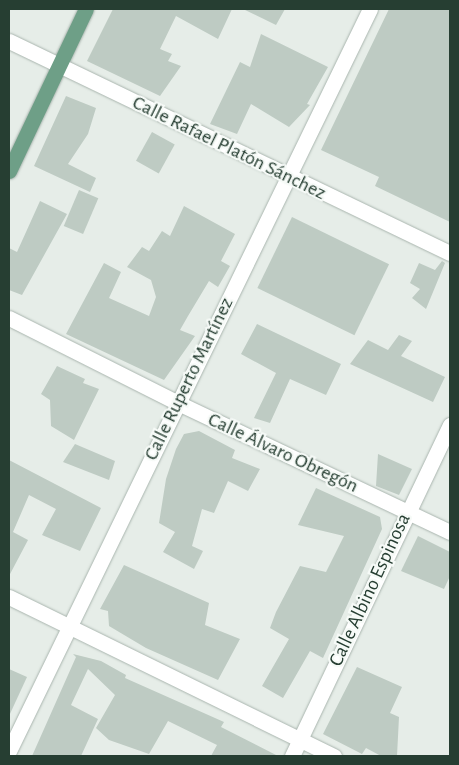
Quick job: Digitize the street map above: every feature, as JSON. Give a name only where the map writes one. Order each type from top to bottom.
[{"type":"main road","points":[[9,170],[86,9]]},
{"type":"street","name":"Calle Ruperto Martínez","points":[[9,750],[286,177],[370,9]]},
{"type":"street","name":"Calle Rafael Platón Sánchez","points":[[9,41],[286,177],[450,254]]},
{"type":"street","name":"Calle Álvaro Obregón","points":[[9,318],[178,403],[450,532]]},
{"type":"street","name":"Calle Albino Espinosa","points":[[292,756],[450,425]]},
{"type":"street","points":[[9,597],[334,756]]},
{"type":"building","points":[[113,9],[232,9],[218,39],[176,16],[160,49],[172,54],[168,61],[181,66],[160,96],[87,61]]},
{"type":"building","points":[[243,9],[285,9],[276,25]]},
{"type":"building","points":[[389,9],[450,9],[450,222],[375,186],[379,177],[321,150]]},
{"type":"building","points":[[261,34],[328,67],[307,104],[310,105],[289,127],[251,104],[237,134],[210,124],[240,62],[250,67]]},
{"type":"building","points":[[66,96],[96,108],[88,134],[68,164],[96,178],[90,192],[34,166]]},
{"type":"building","points":[[152,132],[175,145],[159,173],[136,161]]},
{"type":"building","points":[[79,190],[98,198],[83,234],[64,226]]},
{"type":"building","points":[[40,201],[67,214],[22,295],[9,290],[9,248],[17,252]]},
{"type":"building","points":[[184,206],[235,234],[221,261],[230,266],[218,287],[209,281],[188,316],[180,330],[195,336],[164,380],[66,334],[104,263],[121,272],[109,298],[149,316],[156,297],[151,280],[127,267],[142,247],[149,251],[162,231],[170,236]]},
{"type":"building","points":[[292,217],[389,264],[354,335],[257,288]]},
{"type":"building","points":[[442,261],[445,263],[426,309],[412,298],[420,289],[410,283],[419,263],[435,270]]},
{"type":"building","points":[[257,324],[341,364],[326,395],[290,379],[270,423],[254,418],[276,373],[241,354]]},
{"type":"building","points":[[399,335],[412,341],[401,356],[445,377],[433,402],[350,364],[368,340],[388,350]]},
{"type":"building","points":[[57,366],[85,379],[83,383],[99,389],[74,440],[51,426],[50,400],[41,394]]},
{"type":"building","points":[[199,431],[235,450],[232,458],[260,469],[248,491],[228,481],[214,513],[202,509],[192,546],[203,551],[194,569],[163,552],[175,532],[159,523],[166,479],[176,449],[184,434]]},
{"type":"building","points":[[75,444],[115,461],[109,480],[63,462]]},
{"type":"building","points":[[378,454],[412,469],[399,495],[376,486]]},
{"type":"building","points":[[9,460],[101,508],[80,551],[42,535],[56,509],[29,495],[13,532],[28,540],[9,576]]},
{"type":"building","points":[[316,488],[380,517],[382,529],[323,658],[310,651],[283,698],[262,686],[289,639],[270,628],[276,612],[300,566],[326,572],[344,536],[298,525]]},
{"type":"building","points":[[418,536],[450,552],[450,576],[444,589],[401,571]]},
{"type":"building","points":[[124,565],[209,603],[205,625],[240,639],[218,680],[146,648],[109,626],[108,611],[100,609]]},
{"type":"building","points":[[73,654],[101,661],[126,675],[125,678],[224,722],[221,727],[278,756],[211,756],[217,745],[168,721],[149,754],[109,740],[96,728],[115,695],[88,669],[71,705],[98,719],[81,756],[32,756],[76,657]]},
{"type":"building","points":[[357,667],[402,687],[390,713],[399,717],[397,756],[381,756],[366,748],[362,754],[323,734]]},
{"type":"building","points":[[9,669],[27,677],[9,716]]}]
